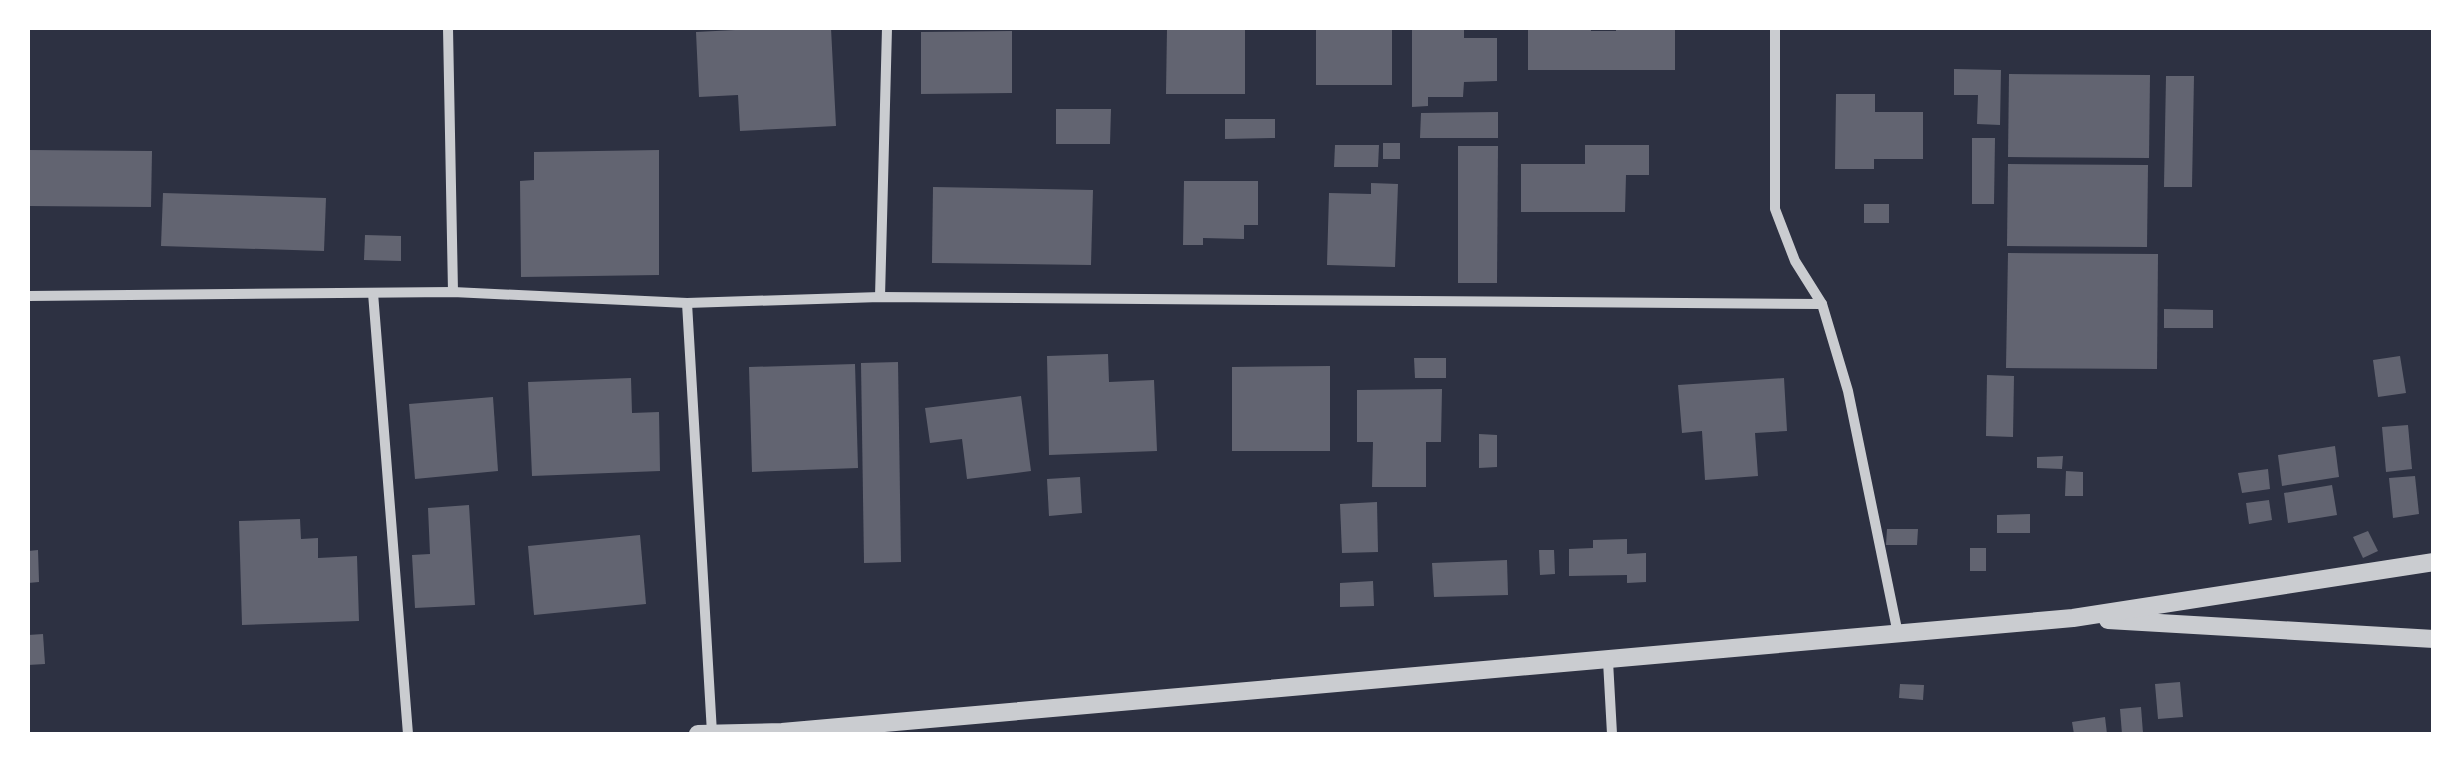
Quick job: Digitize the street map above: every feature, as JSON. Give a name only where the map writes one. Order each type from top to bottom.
[{"type":"street","points":[[448,28],[453,292]]},
{"type":"street","points":[[880,298],[887,28]]},
{"type":"street","points":[[1775,28],[1775,209],[1795,261],[1822,304],[1848,391],[1898,634]]},
{"type":"street","points":[[28,296],[453,292],[687,303],[880,298],[1822,304]]},
{"type":"street","points":[[373,293],[408,734]]},
{"type":"street","points":[[687,303],[712,733]]},
{"type":"street","points":[[698,734],[782,733],[2073,618],[2434,562]]},
{"type":"street","points":[[2073,618],[2434,639]]},
{"type":"street","points":[[1608,661],[1612,734]]},
{"type":"building","points":[[831,28],[836,126],[740,131],[738,95],[699,97],[696,32]]},
{"type":"building","points":[[1167,28],[1245,28],[1245,94],[1166,94]]},
{"type":"building","points":[[1316,28],[1392,28],[1392,85],[1316,85]]},
{"type":"building","points":[[1412,28],[1464,28],[1464,38],[1497,38],[1497,81],[1464,82],[1463,97],[1428,97],[1428,106],[1412,107]]},
{"type":"building","points":[[1528,28],[1675,28],[1675,70],[1528,70]]},
{"type":"building","points":[[1012,31],[1012,93],[921,94],[921,32]]},
{"type":"building","points":[[1954,69],[2001,70],[2000,125],[1977,124],[1978,95],[1954,95]]},
{"type":"building","points":[[2009,74],[2150,75],[2149,158],[2008,157]]},
{"type":"building","points":[[2166,76],[2194,76],[2192,187],[2164,187]]},
{"type":"building","points":[[1836,94],[1875,94],[1875,112],[1923,112],[1923,159],[1874,159],[1874,169],[1835,169]]},
{"type":"building","points":[[1056,109],[1111,109],[1110,144],[1056,144]]},
{"type":"building","points":[[1498,112],[1498,138],[1420,138],[1421,113]]},
{"type":"building","points":[[1225,119],[1275,119],[1275,138],[1225,139]]},
{"type":"building","points":[[1972,138],[1995,138],[1994,204],[1972,204]]},
{"type":"building","points":[[1383,143],[1400,143],[1400,159],[1383,159]]},
{"type":"building","points":[[1335,145],[1379,145],[1378,167],[1334,167]]},
{"type":"building","points":[[1585,145],[1649,145],[1649,175],[1626,175],[1625,212],[1521,212],[1521,164],[1585,164]]},
{"type":"building","points":[[1458,146],[1498,146],[1497,283],[1458,283]]},
{"type":"building","points":[[28,150],[152,151],[151,207],[28,206]]},
{"type":"building","points":[[659,150],[659,275],[521,277],[520,181],[534,180],[534,152]]},
{"type":"building","points":[[2008,164],[2148,165],[2147,247],[2007,246]]},
{"type":"building","points":[[1184,181],[1258,181],[1258,225],[1244,225],[1244,239],[1203,238],[1203,245],[1183,245]]},
{"type":"building","points":[[1371,183],[1398,184],[1395,267],[1327,265],[1329,193],[1371,194]]},
{"type":"building","points":[[933,187],[1093,190],[1091,265],[932,263]]},
{"type":"building","points":[[163,193],[326,198],[324,251],[161,246]]},
{"type":"building","points":[[1864,204],[1889,204],[1889,223],[1864,223]]},
{"type":"building","points":[[365,235],[401,236],[401,261],[364,260]]},
{"type":"building","points":[[2008,253],[2158,254],[2157,369],[2006,368]]},
{"type":"building","points":[[2164,309],[2213,310],[2213,328],[2164,328]]},
{"type":"building","points":[[1108,354],[1109,382],[1154,380],[1157,451],[1049,455],[1047,356]]},
{"type":"building","points":[[2400,356],[2406,393],[2378,397],[2373,360]]},
{"type":"building","points":[[1414,358],[1446,358],[1446,378],[1415,378]]},
{"type":"building","points":[[898,362],[901,562],[864,563],[861,363]]},
{"type":"building","points":[[855,364],[858,468],[752,472],[749,367]]},
{"type":"building","points":[[1330,366],[1330,451],[1232,451],[1232,367]]},
{"type":"building","points":[[1987,375],[2014,376],[2013,437],[1986,436]]},
{"type":"building","points":[[631,378],[632,413],[659,412],[660,471],[532,476],[528,382]]},
{"type":"building","points":[[1784,378],[1787,431],[1755,433],[1758,476],[1705,480],[1702,431],[1682,433],[1678,385]]},
{"type":"building","points":[[1442,389],[1441,442],[1426,442],[1426,487],[1372,487],[1373,442],[1357,442],[1357,390]]},
{"type":"building","points":[[1021,396],[1031,471],[967,479],[962,439],[930,443],[925,408]]},
{"type":"building","points":[[493,397],[498,471],[415,479],[409,404]]},
{"type":"building","points":[[2408,425],[2412,469],[2386,472],[2382,427]]},
{"type":"building","points":[[1479,434],[1497,435],[1497,467],[1479,468]]},
{"type":"building","points":[[2335,446],[2339,477],[2282,486],[2278,455]]},
{"type":"building","points":[[2063,456],[2062,469],[2037,468],[2037,457]]},
{"type":"building","points":[[2268,469],[2270,489],[2242,493],[2238,473]]},
{"type":"building","points":[[2066,471],[2083,472],[2083,496],[2065,496]]},
{"type":"building","points":[[2415,476],[2419,514],[2393,518],[2389,478]]},
{"type":"building","points":[[1080,477],[1082,513],[1049,516],[1047,479]]},
{"type":"building","points":[[2332,485],[2337,515],[2288,523],[2284,493]]},
{"type":"building","points":[[2269,500],[2272,520],[2249,524],[2246,503]]},
{"type":"building","points":[[1377,502],[1378,552],[1342,553],[1340,504]]},
{"type":"building","points":[[469,505],[475,605],[415,608],[412,555],[430,554],[428,508]]},
{"type":"building","points":[[2030,514],[2030,533],[1997,533],[1997,515]]},
{"type":"building","points":[[300,519],[301,539],[318,538],[318,558],[357,556],[359,621],[242,625],[239,521]]},
{"type":"building","points":[[1887,529],[1918,529],[1917,545],[1886,545]]},
{"type":"building","points":[[2368,531],[2378,551],[2363,558],[2353,537]]},
{"type":"building","points":[[640,535],[646,604],[534,615],[528,546]]},
{"type":"building","points":[[1627,539],[1627,554],[1646,553],[1646,582],[1627,583],[1627,575],[1569,576],[1569,549],[1593,548],[1593,540]]},
{"type":"building","points":[[1970,548],[1986,548],[1986,571],[1970,571]]},
{"type":"building","points":[[38,550],[39,582],[28,583],[28,551]]},
{"type":"building","points":[[1539,550],[1554,550],[1555,574],[1540,575]]},
{"type":"building","points":[[1507,560],[1508,595],[1434,597],[1432,563]]},
{"type":"building","points":[[1373,581],[1374,606],[1340,607],[1340,583]]},
{"type":"building","points":[[43,634],[45,664],[28,665],[28,635]]},
{"type":"building","points":[[2180,682],[2183,717],[2158,719],[2155,684]]},
{"type":"building","points":[[1900,684],[1924,685],[1923,700],[1899,698]]},
{"type":"building","points":[[2141,707],[2143,733],[2122,734],[2120,709]]},
{"type":"building","points":[[2105,717],[2107,734],[2074,734],[2072,722]]}]
